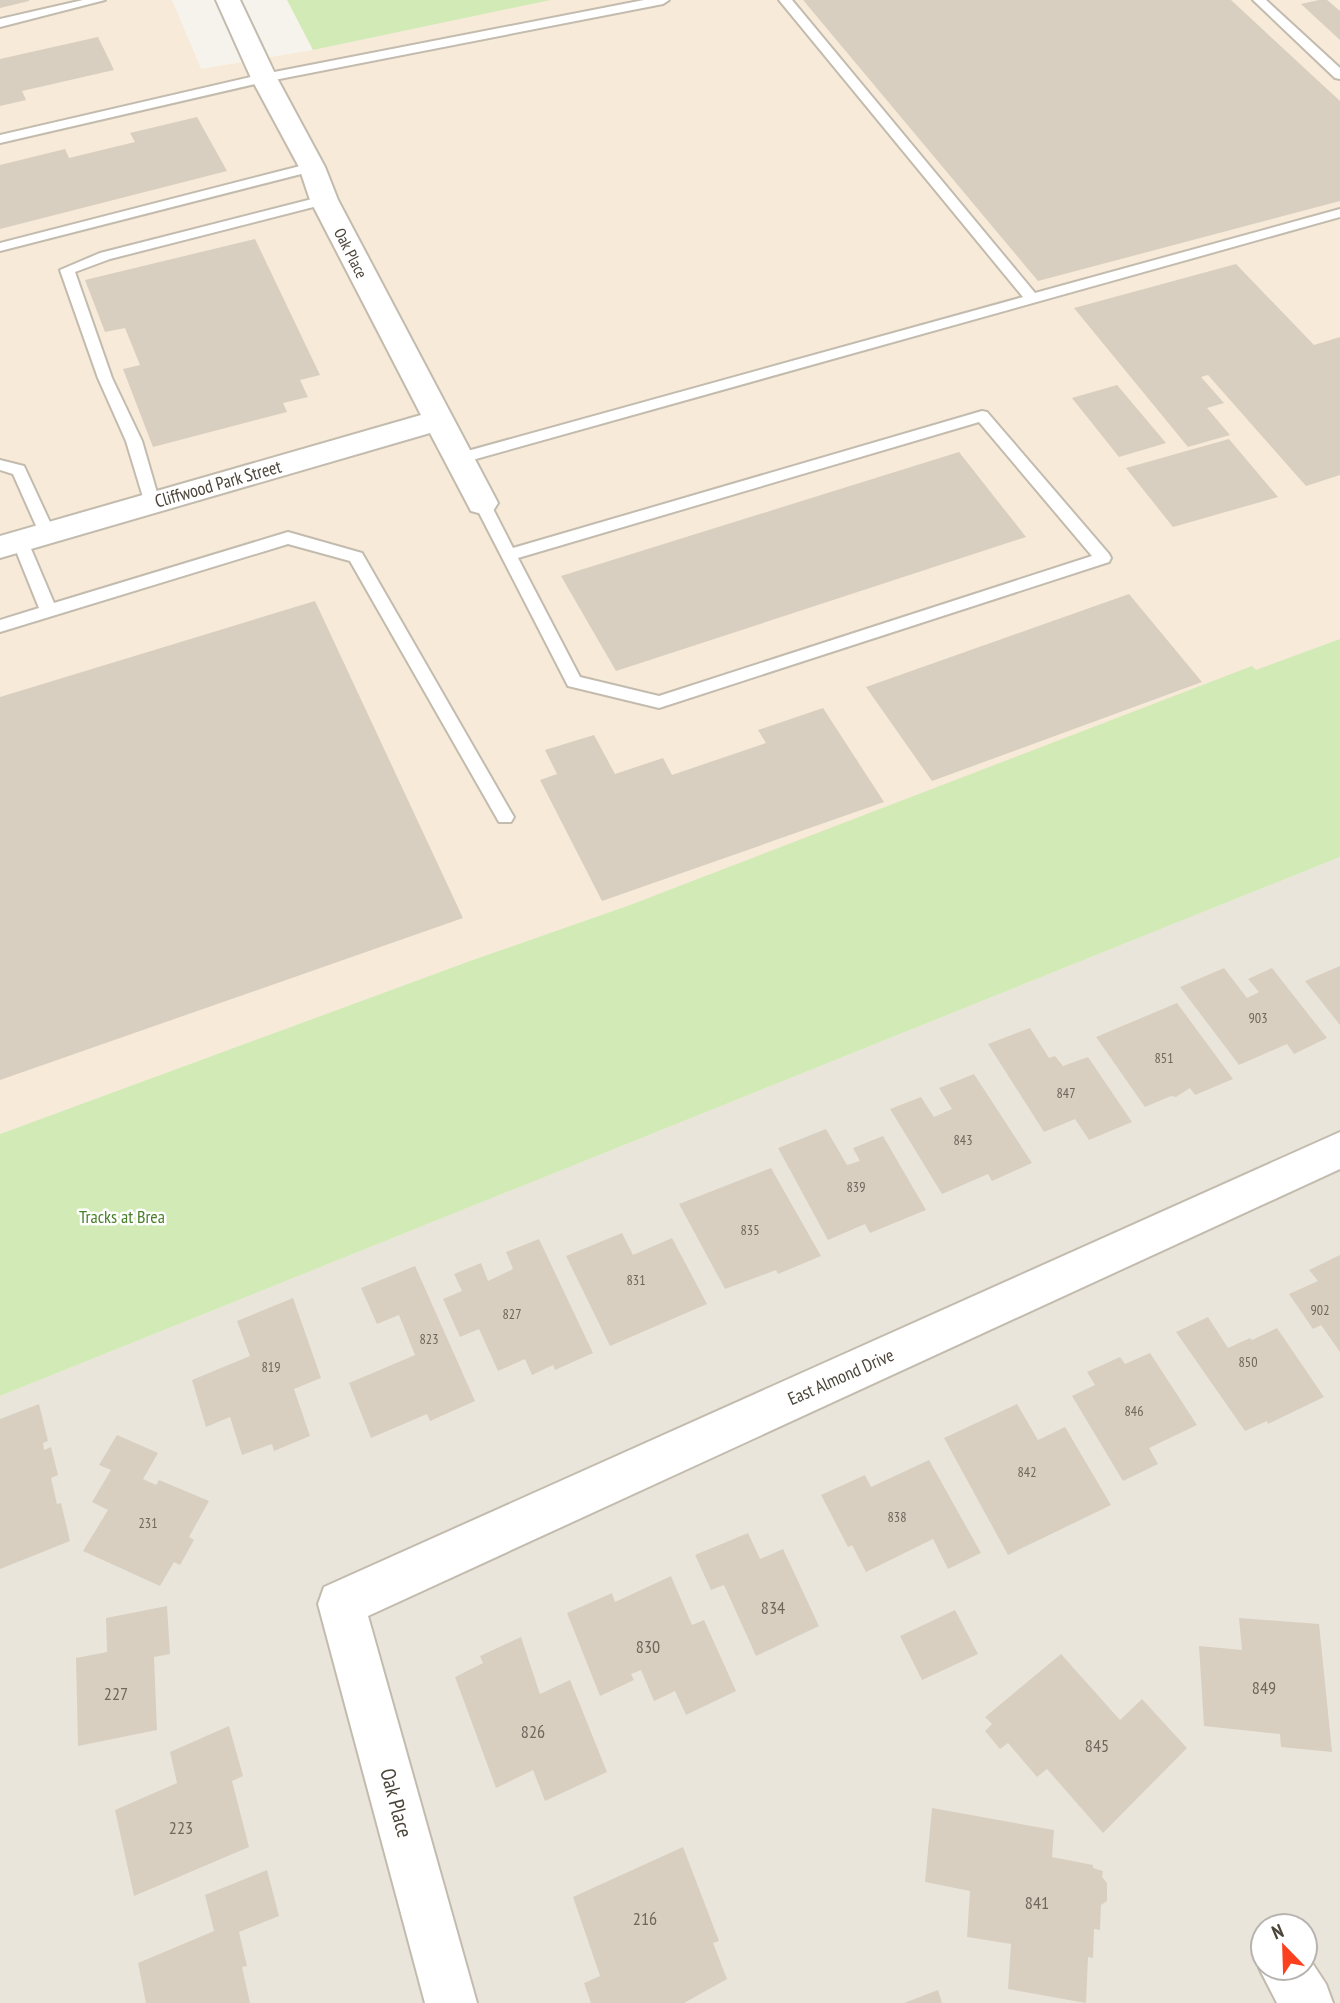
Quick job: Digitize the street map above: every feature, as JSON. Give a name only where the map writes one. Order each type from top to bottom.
[{"type":"street","name":"Oak Place","points":[[228,0],[264,78],[312,167],[324,200],[482,503]]},
{"type":"street","name":"Cliffwood Park Street","points":[[22,541],[437,421]]},
{"type":"street","name":"East Almond Drive","points":[[341,1604],[1340,1150]]},
{"type":"street","name":"Oak Place","points":[[341,1604],[451,2003]]},
{"type":"street","points":[[1294,1982],[1307,2003]]},
{"type":"lane","points":[[0,23],[99,0]]},
{"type":"lane","points":[[0,139],[264,78],[663,0]]},
{"type":"lane","points":[[785,0],[1032,299]]},
{"type":"lane","points":[[1259,0],[1340,75]]},
{"type":"lane","points":[[0,247],[312,167]]},
{"type":"lane","points":[[152,503],[134,441],[105,378],[66,270],[105,257],[324,200]]},
{"type":"lane","points":[[458,459],[1340,213]]},
{"type":"lane","points":[[482,503],[508,555],[574,682],[659,702],[1103,558],[982,416],[508,555]]},
{"type":"lane","points":[[0,465],[19,470],[22,541],[49,611]]},
{"type":"lane","points":[[0,626],[288,538],[356,557],[505,817]]},
{"type":"shaded area","points":[[0,0],[172,0],[201,69],[313,50],[551,0],[1340,0],[1340,639],[630,905],[0,1134]]},
{"type":"shaded area","points":[[1340,857],[1340,2003],[0,2003],[0,1396]]},
{"type":"green space","points":[[287,0],[551,0],[313,50]]},
{"type":"green space","name":"Tracks at Brea","points":[[1340,639],[1340,857],[0,1396],[0,1134],[630,905],[1252,666],[1256,670]]},
{"type":"building","points":[[0,0],[29,0],[29,1],[0,8]]},
{"type":"building","points":[[803,0],[1231,0],[1340,101],[1340,201],[1038,281]]},
{"type":"building","points":[[1327,0],[1340,11],[1340,40],[1301,4]]},
{"type":"building","points":[[98,37],[114,70],[22,91],[26,100],[0,106],[0,59]]},
{"type":"building","points":[[197,117],[227,171],[0,229],[0,165],[65,149],[69,158],[135,142],[130,133]]},
{"type":"building","points":[[255,239],[320,375],[300,380],[308,397],[283,403],[287,412],[153,447],[123,369],[140,365],[125,328],[105,332],[85,280]]},
{"type":"building","points":[[1236,264],[1314,345],[1340,337],[1340,475],[1306,486],[1208,375],[1201,377],[1224,403],[1207,408],[1230,435],[1188,447],[1074,308]]},
{"type":"building","points":[[1117,385],[1166,443],[1119,457],[1072,398]]},
{"type":"building","points":[[1229,439],[1278,497],[1173,527],[1126,468]]},
{"type":"building","points":[[959,452],[1026,537],[616,671],[561,576]]},
{"type":"building","points":[[1129,594],[1202,682],[932,781],[866,687]]},
{"type":"building","points":[[315,601],[463,918],[0,1080],[0,697]]},
{"type":"building","points":[[823,708],[884,802],[602,901],[540,780],[557,774],[545,750],[594,735],[615,774],[663,758],[672,775],[766,743],[758,730]]},
{"type":"building","points":[[1340,966],[1340,1025],[1305,981]]},
{"type":"building","points":[[1224,968],[1247,998],[1259,992],[1248,979],[1272,968],[1327,1038],[1294,1054],[1287,1044],[1239,1065],[1180,987]]},
{"type":"building","points":[[1177,1003],[1233,1079],[1195,1095],[1190,1088],[1176,1097],[1171,1096],[1145,1107],[1096,1037]]},
{"type":"building","points":[[1030,1028],[1049,1058],[1055,1056],[1063,1066],[1088,1057],[1132,1122],[1089,1140],[1075,1119],[1044,1132],[988,1044]]},
{"type":"building","points":[[974,1074],[1032,1163],[992,1181],[988,1174],[942,1194],[890,1109],[921,1097],[934,1117],[952,1109],[939,1088]]},
{"type":"building","points":[[826,1129],[847,1165],[860,1161],[853,1148],[883,1136],[926,1210],[870,1233],[865,1224],[828,1240],[778,1148]]},
{"type":"building","points":[[771,1168],[821,1256],[778,1274],[776,1270],[725,1289],[679,1204]]},
{"type":"building","points":[[622,1233],[633,1255],[672,1238],[707,1304],[610,1346],[566,1256]]},
{"type":"building","points":[[539,1239],[593,1353],[555,1370],[553,1365],[532,1375],[525,1359],[498,1371],[479,1329],[460,1337],[443,1299],[462,1291],[454,1274],[481,1263],[488,1281],[513,1269],[506,1252]]},
{"type":"building","points":[[1340,1255],[1340,1352],[1321,1325],[1313,1329],[1289,1294],[1318,1281],[1309,1270]]},
{"type":"building","points":[[415,1266],[475,1401],[430,1421],[427,1414],[371,1438],[349,1383],[415,1355],[399,1315],[377,1324],[361,1288]]},
{"type":"building","points":[[293,1298],[321,1378],[294,1389],[310,1436],[274,1451],[272,1444],[242,1455],[230,1417],[206,1427],[192,1380],[250,1356],[237,1321]]},
{"type":"building","points":[[1208,1317],[1228,1348],[1277,1328],[1324,1397],[1268,1424],[1267,1421],[1245,1431],[1176,1332]]},
{"type":"building","points":[[1150,1353],[1197,1425],[1149,1448],[1158,1464],[1123,1481],[1072,1396],[1095,1385],[1087,1372],[1120,1357],[1125,1364]]},
{"type":"building","points":[[39,1404],[48,1441],[43,1443],[44,1450],[51,1447],[58,1475],[51,1478],[57,1504],[61,1503],[70,1541],[0,1569],[0,1419]]},
{"type":"building","points":[[1017,1404],[1038,1440],[1065,1427],[1111,1505],[1008,1555],[944,1438]]},
{"type":"building","points":[[117,1435],[158,1453],[143,1479],[156,1485],[159,1480],[209,1501],[189,1537],[194,1540],[180,1565],[174,1562],[160,1586],[83,1551],[108,1510],[92,1502],[111,1470],[99,1465]]},
{"type":"building","points":[[929,1460],[981,1553],[948,1569],[933,1539],[866,1572],[852,1545],[848,1547],[821,1495],[865,1475],[871,1487]]},
{"type":"building","points":[[748,1533],[760,1559],[783,1549],[819,1626],[756,1656],[724,1585],[711,1590],[695,1555]]},
{"type":"building","points":[[671,1576],[692,1625],[704,1620],[736,1691],[686,1715],[675,1691],[654,1701],[641,1670],[631,1674],[634,1680],[600,1696],[567,1613],[612,1593],[615,1602]]},
{"type":"building","points":[[167,1606],[170,1654],[154,1657],[157,1730],[78,1746],[76,1658],[107,1652],[106,1618]]},
{"type":"building","points":[[955,1610],[978,1654],[922,1680],[900,1636]]},
{"type":"building","points":[[1239,1618],[1319,1624],[1332,1752],[1281,1747],[1280,1734],[1204,1726],[1199,1646],[1242,1650]]},
{"type":"building","points":[[521,1637],[540,1694],[570,1680],[607,1772],[545,1801],[533,1770],[496,1788],[455,1677],[483,1663],[480,1656]]},
{"type":"building","points":[[1061,1654],[1120,1720],[1142,1699],[1187,1748],[1103,1833],[1047,1769],[1037,1777],[1008,1743],[1000,1749],[985,1731],[992,1724],[985,1717]]},
{"type":"building","points":[[229,1726],[243,1776],[232,1781],[249,1847],[134,1896],[115,1810],[177,1783],[170,1752]]},
{"type":"building","points":[[932,1808],[1054,1830],[1052,1857],[1093,1865],[1093,1868],[1103,1871],[1102,1877],[1107,1883],[1107,1901],[1101,1905],[1100,1930],[1094,1929],[1093,1958],[1088,1957],[1086,2003],[1008,1989],[1011,1944],[967,1937],[970,1891],[925,1882]]},
{"type":"building","points":[[683,1847],[719,1941],[713,1943],[727,1979],[684,2003],[591,2003],[584,1983],[600,1976],[573,1897]]},
{"type":"building","points":[[267,1870],[279,1916],[239,1932],[247,1966],[242,1967],[250,2003],[146,2003],[138,1963],[214,1931],[205,1895]]},
{"type":"building","points":[[938,1990],[942,2003],[904,2003]]}]
